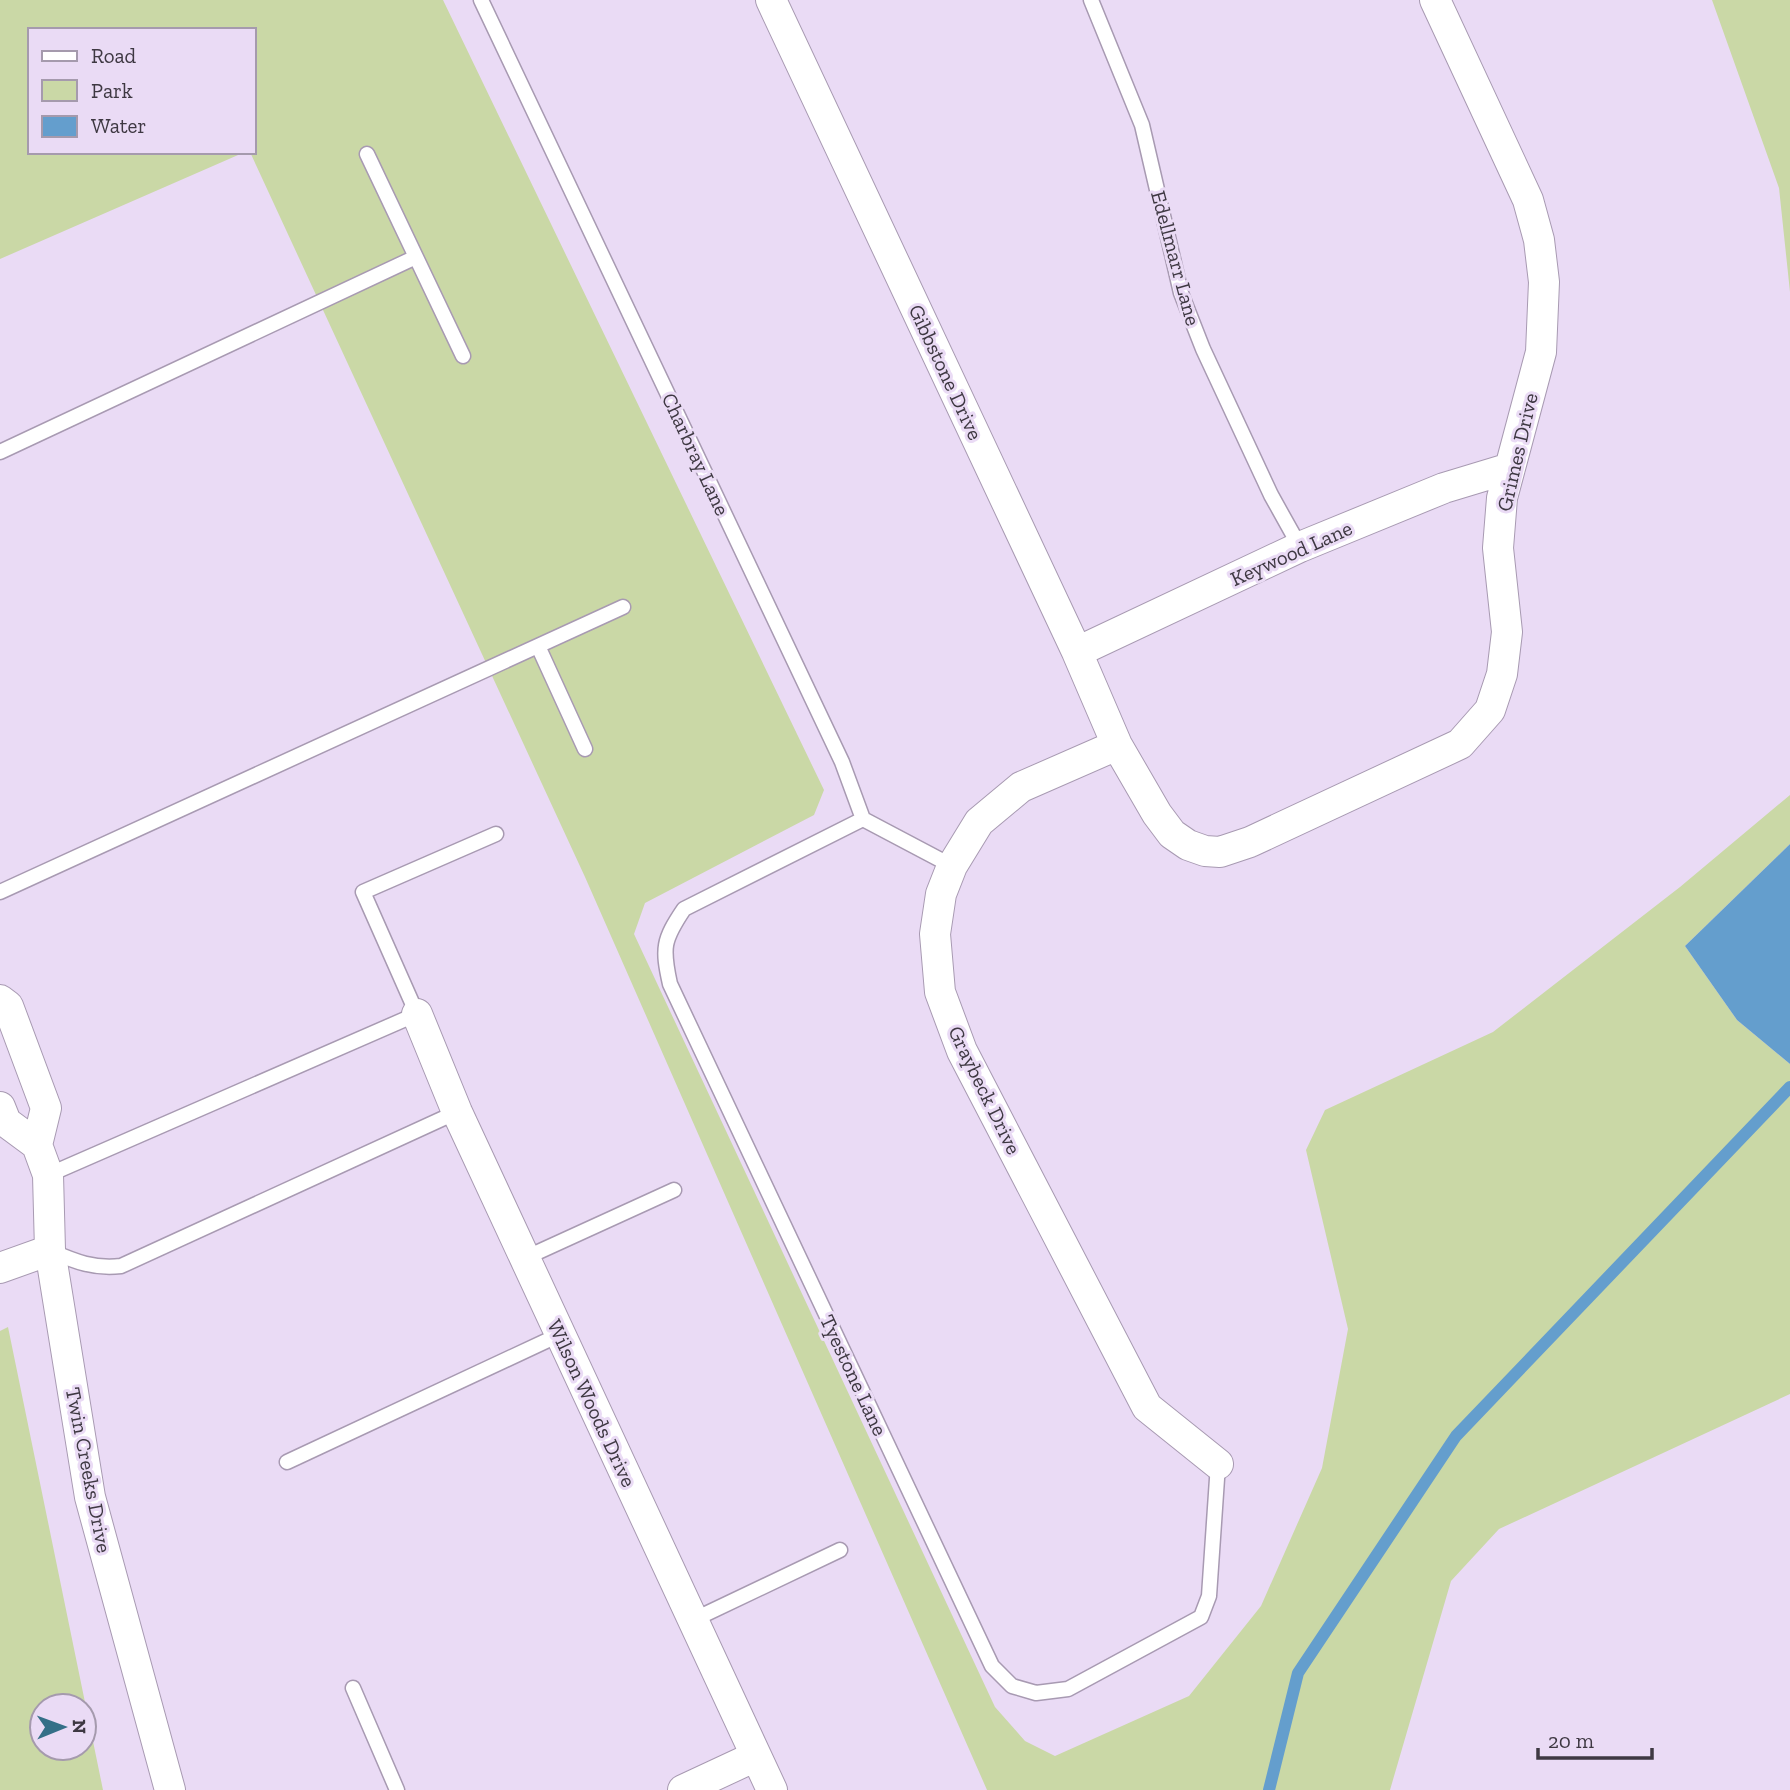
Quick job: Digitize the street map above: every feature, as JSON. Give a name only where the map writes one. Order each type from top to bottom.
[{"type":"street","name":"Gibbstone Drive","points":[[771,0],[1077,652],[1117,745]]},
{"type":"street","name":"Grimes Drive","points":[[1117,745],[1157,814],[1172,834],[1188,845],[1205,851],[1220,852],[1250,842],[1460,744],[1490,710],[1502,674],[1507,632],[1498,548],[1502,498],[1541,352],[1544,282],[1539,240],[1528,200],[1435,0]]},
{"type":"street","name":"Keywood Lane","points":[[1077,652],[1300,547],[1444,488],[1510,468]]},
{"type":"street","name":"Graybeck Drive","points":[[1117,745],[1021,788],[979,822],[952,866],[941,894],[935,934],[940,992],[962,1051],[1147,1407],[1218,1464]]},
{"type":"street","points":[[0,1000],[8,1006],[46,1108],[37,1145],[6,1122],[0,1107]]},
{"type":"street","name":"Wilson Woods Drive","points":[[417,1014],[457,1112],[772,1790]]},
{"type":"street","name":"Twin Creeks Drive","points":[[37,1145],[48,1175],[50,1250],[90,1497],[170,1790]]},
{"type":"street","points":[[0,1268],[50,1250]]},
{"type":"street","points":[[683,1790],[756,1756]]},
{"type":"lane","name":"Charbray Lane","points":[[481,0],[836,749],[863,819]]},
{"type":"lane","name":"Edellmarr Lane","points":[[1091,0],[1142,125],[1181,293],[1203,349],[1271,495],[1300,547]]},
{"type":"lane","points":[[367,154],[463,356]]},
{"type":"lane","points":[[0,452],[416,257]]},
{"type":"lane","points":[[0,892],[623,607]]},
{"type":"lane","points":[[538,646],[585,749]]},
{"type":"lane","points":[[863,819],[952,866]]},
{"type":"lane","name":"Tyestone Lane","points":[[863,819],[684,909],[670,928],[663,955],[670,985],[992,1666],[1012,1686],[1037,1693],[1068,1689],[1201,1616],[1209,1596],[1218,1464]]},
{"type":"lane","points":[[48,1175],[417,1014],[363,892],[496,834]]},
{"type":"lane","points":[[50,1250],[81,1265],[102,1268],[121,1266],[457,1112]]},
{"type":"lane","points":[[526,1258],[674,1189]]},
{"type":"lane","points":[[286,1462],[561,1335]]},
{"type":"lane","points":[[693,1620],[840,1550]]},
{"type":"lane","points":[[354,1688],[397,1790]]},
{"type":"green space","points":[[0,0],[443,0],[824,790],[814,815],[645,903],[634,934],[995,1707],[1025,1741],[1055,1756],[1189,1696],[1261,1606],[1322,1468],[1348,1329],[1306,1150],[1325,1110],[1493,1032],[1680,887],[1790,795],[1790,844],[1685,946],[1737,1020],[1790,1064],[1790,1394],[1499,1529],[1451,1581],[1390,1790],[987,1790],[585,877],[251,154],[256,154],[256,28],[28,28],[28,154],[240,154],[0,259]]},
{"type":"green space","points":[[1712,0],[1790,0],[1790,292],[1779,188]]},
{"type":"green space","points":[[8,1327],[83,1692],[28,1692],[28,1762],[97,1762],[103,1790],[0,1790],[0,1331]]},
{"type":"water","points":[[1790,844],[1790,1064],[1737,1020],[1685,946]]},
{"type":"waterway","points":[[1269,1790],[1298,1673],[1456,1436],[1790,1087]]}]
